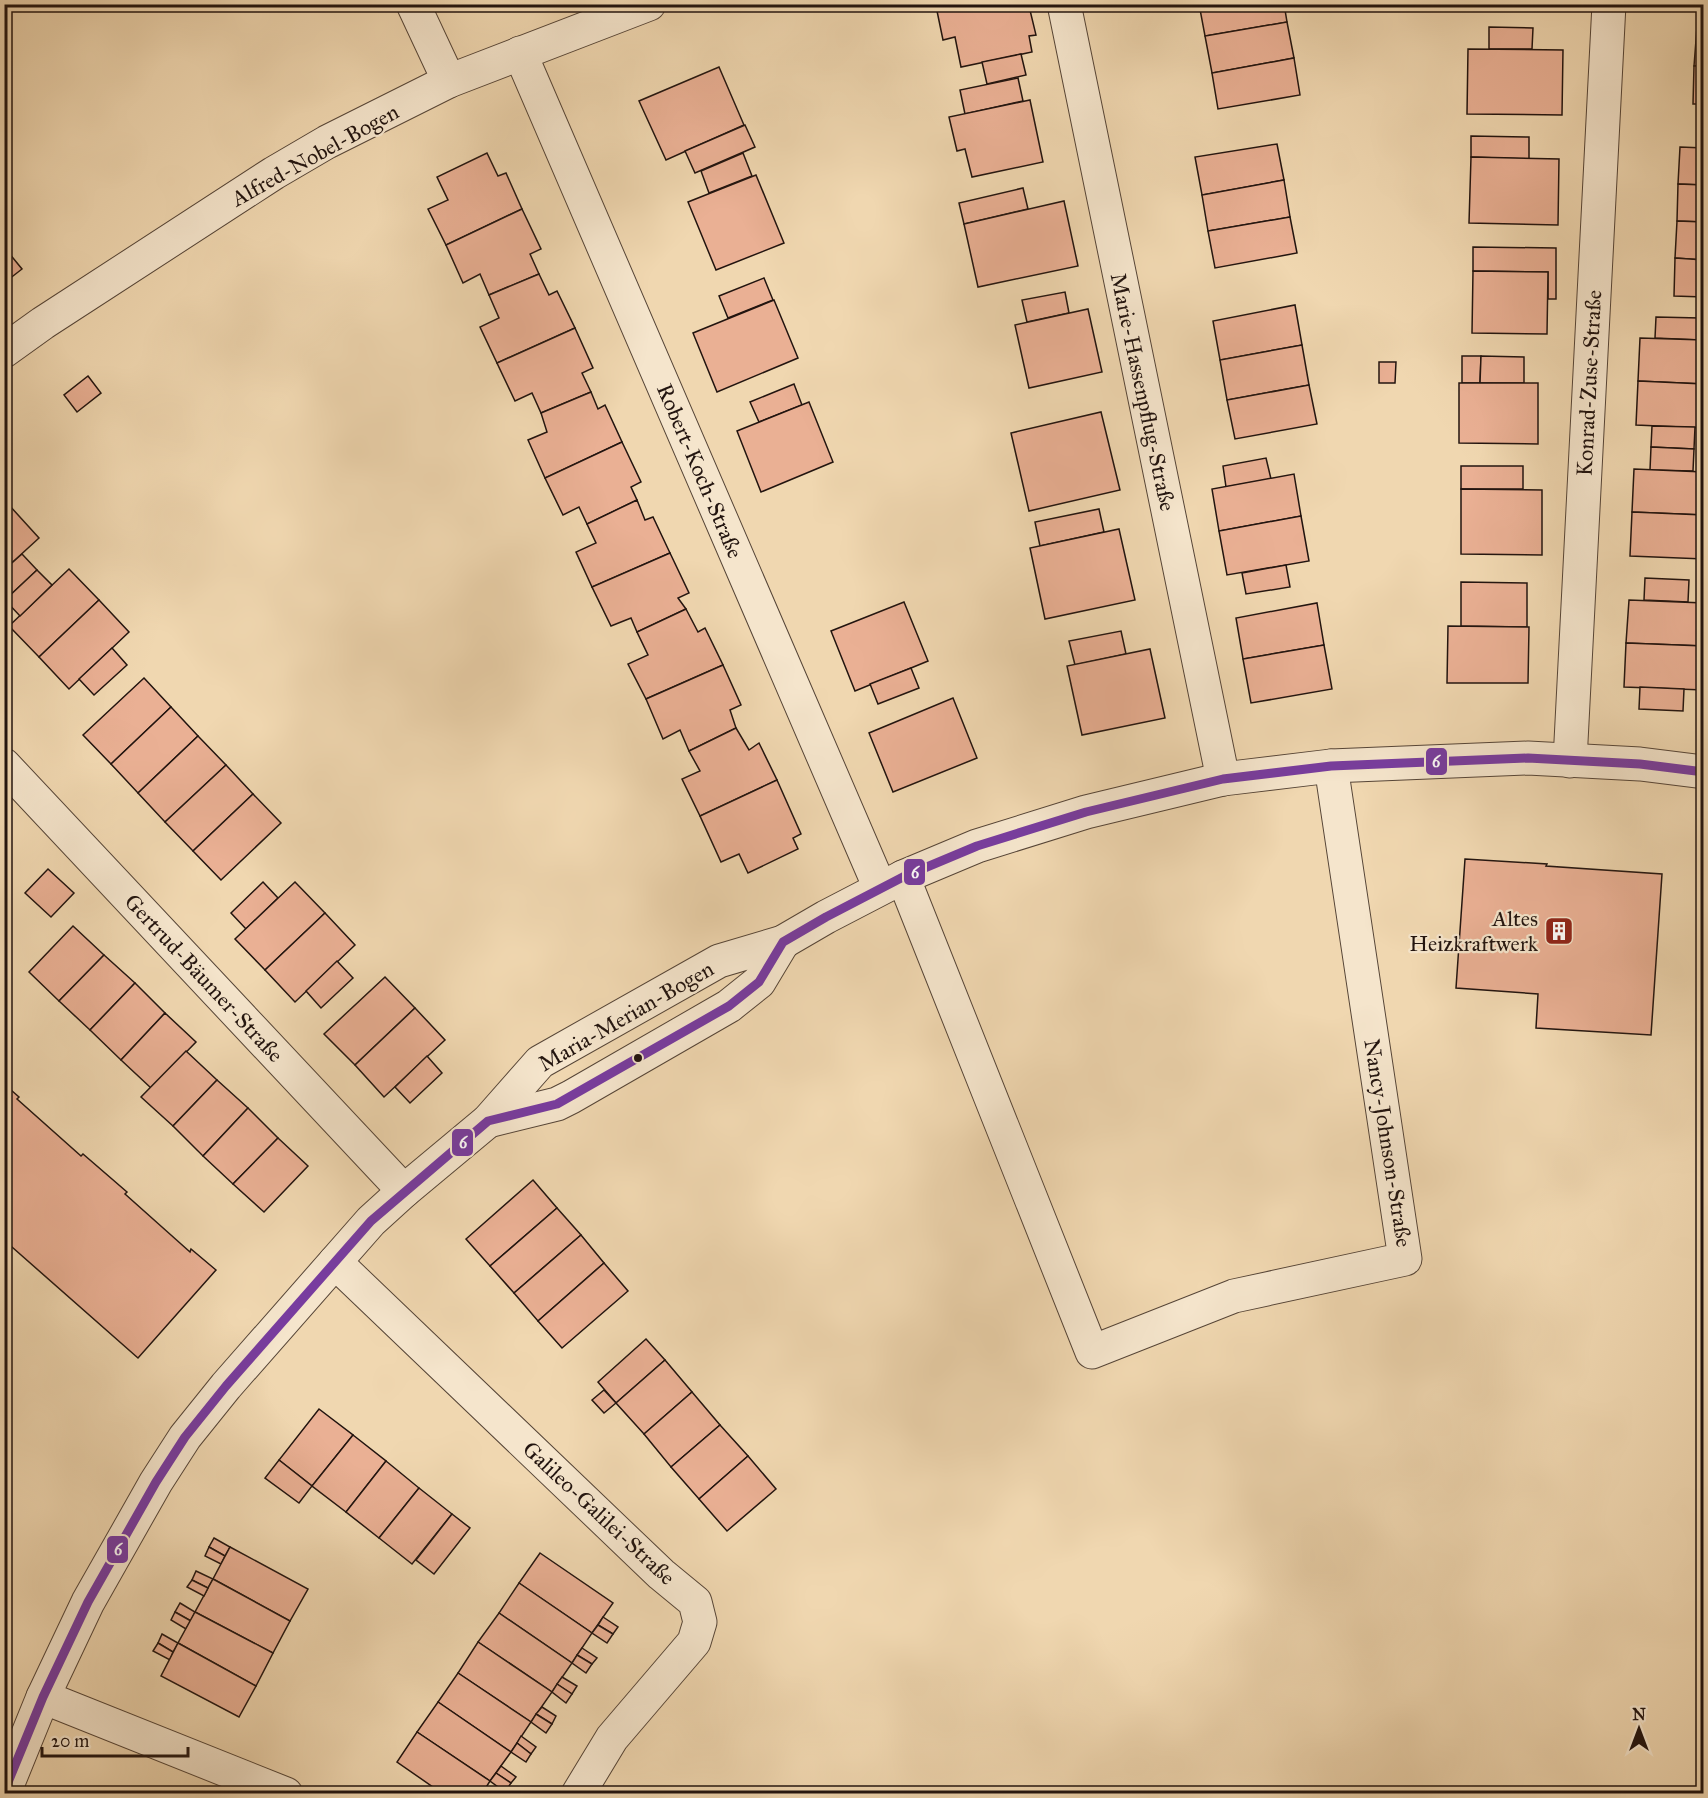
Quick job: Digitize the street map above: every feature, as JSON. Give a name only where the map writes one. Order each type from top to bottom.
[{"type":"street","points":[[413,4],[449,81]]},
{"type":"street","name":"Alfred-Nobel-Bogen","points":[[4,351],[43,323],[274,173],[327,142],[449,81],[649,4]]},
{"type":"street","name":"Marie-Hassenpflug-Straße","points":[[1064,4],[1223,779]]},
{"type":"street","name":"Konrad-Zuse-Straße","points":[[1570,760],[1609,4]]},
{"type":"street","name":"Robert-Koch-Straße","points":[[520,53],[892,882]]},
{"type":"street","name":"Maria-Merian-Bogen","points":[[4,1793],[43,1697],[88,1602],[156,1482],[185,1437],[226,1386],[371,1221],[488,1121],[540,1062],[719,961],[783,942],[892,882],[977,846],[1086,812],[1223,779],[1331,766],[1528,758],[1640,764],[1704,772]]},
{"type":"street","name":"Gertrud-Bäumer-Straße","points":[[4,765],[404,1191]]},
{"type":"street","name":"Nancy-Johnson-Straße","points":[[892,882],[1092,1352],[1234,1296],[1406,1259],[1331,766]]},
{"type":"street","name":"Maria-Merian-Bogen","points":[[488,1121],[557,1104],[729,1006],[759,982],[783,942]]},
{"type":"street","name":"Galileo-Galilei-Straße","points":[[335,1262],[661,1574],[695,1602],[699,1622],[694,1642],[612,1738],[578,1794]]},
{"type":"street","points":[[43,1697],[286,1794]]},
{"type":"building","points":[[966,4],[1022,4],[1023,8],[1029,6],[1036,35],[1029,36],[1032,52],[961,67],[955,37],[943,40],[937,11]]},
{"type":"building","points":[[1199,4],[1284,4],[1287,22],[1205,36]]},
{"type":"building","points":[[1697,4],[1704,4],[1704,28],[1697,27]]},
{"type":"building","points":[[1287,22],[1294,58],[1212,73],[1205,36]]},
{"type":"building","points":[[1489,27],[1533,28],[1532,49],[1489,49]]},
{"type":"building","points":[[1697,27],[1704,28],[1704,66],[1694,66]]},
{"type":"building","points":[[1468,49],[1563,50],[1562,115],[1467,114]]},
{"type":"building","points":[[1021,54],[1026,75],[987,84],[982,62]]},
{"type":"building","points":[[1294,58],[1300,95],[1218,109],[1212,73]]},
{"type":"building","points":[[1694,66],[1704,66],[1704,104],[1693,104]]},
{"type":"building","points":[[719,67],[744,125],[666,160],[639,101]]},
{"type":"building","points":[[1018,78],[1023,101],[965,114],[960,90]]},
{"type":"building","points":[[1030,100],[1043,162],[972,177],[965,149],[957,151],[949,117]]},
{"type":"building","points":[[745,125],[755,147],[695,173],[685,151]]},
{"type":"building","points":[[1471,136],[1529,137],[1529,159],[1471,157]]},
{"type":"building","points":[[1277,144],[1284,180],[1202,195],[1195,157]]},
{"type":"building","points":[[1680,147],[1704,148],[1704,185],[1678,184]]},
{"type":"building","points":[[487,153],[498,176],[506,173],[522,209],[446,245],[428,209],[448,200],[437,177]]},
{"type":"building","points":[[743,153],[752,176],[709,193],[701,171]]},
{"type":"building","points":[[1471,157],[1559,159],[1558,225],[1469,223]]},
{"type":"building","points":[[756,175],[784,243],[716,270],[688,202]]},
{"type":"building","points":[[1284,180],[1290,217],[1208,231],[1202,195]]},
{"type":"building","points":[[1678,184],[1704,185],[1704,222],[1677,221]]},
{"type":"building","points":[[1023,188],[1028,209],[964,224],[959,203]]},
{"type":"building","points":[[1064,201],[1078,266],[978,287],[964,224]]},
{"type":"building","points":[[522,209],[541,249],[530,254],[539,274],[489,295],[480,274],[463,283],[446,245]]},
{"type":"building","points":[[1290,217],[1297,253],[1215,268],[1208,231]]},
{"type":"building","points":[[1677,221],[1704,222],[1704,260],[1675,258]]},
{"type":"building","points":[[4,247],[22,269],[4,283]]},
{"type":"building","points":[[1473,247],[1556,248],[1556,299],[1548,299],[1548,272],[1473,271]]},
{"type":"building","points":[[1675,258],[1704,260],[1704,297],[1674,296]]},
{"type":"building","points":[[1473,271],[1548,272],[1547,334],[1472,333]]},
{"type":"building","points":[[539,274],[549,295],[557,291],[575,328],[497,363],[480,327],[499,318],[489,295]]},
{"type":"building","points":[[764,278],[773,300],[728,318],[719,296]]},
{"type":"building","points":[[1065,292],[1069,313],[1027,322],[1022,300]]},
{"type":"building","points":[[774,300],[798,358],[717,392],[693,333]]},
{"type":"building","points":[[1295,305],[1302,345],[1220,360],[1213,321]]},
{"type":"building","points":[[1088,309],[1102,372],[1029,388],[1015,325]]},
{"type":"building","points":[[1656,317],[1700,318],[1699,340],[1655,338]]},
{"type":"building","points":[[575,328],[593,368],[582,373],[591,392],[541,413],[532,393],[515,401],[497,363]]},
{"type":"building","points":[[1640,338],[1704,340],[1704,384],[1638,381]]},
{"type":"building","points":[[1302,345],[1309,385],[1227,400],[1220,360]]},
{"type":"building","points":[[1462,356],[1481,356],[1480,383],[1462,383]]},
{"type":"building","points":[[1481,356],[1524,357],[1524,383],[1480,383]]},
{"type":"building","points":[[1379,362],[1396,362],[1395,383],[1379,383]]},
{"type":"building","points":[[88,376],[101,393],[77,412],[64,395]]},
{"type":"building","points":[[1638,381],[1704,384],[1704,428],[1636,425]]},
{"type":"building","points":[[1459,383],[1538,383],[1538,444],[1459,443]]},
{"type":"building","points":[[794,384],[802,405],[759,422],[750,402]]},
{"type":"building","points":[[1309,385],[1317,424],[1235,439],[1227,400]]},
{"type":"building","points":[[591,392],[598,409],[605,405],[622,442],[545,478],[528,440],[547,432],[541,413]]},
{"type":"building","points":[[809,402],[833,462],[761,492],[737,431]]},
{"type":"building","points":[[1101,412],[1120,490],[1029,511],[1011,433]]},
{"type":"building","points":[[1652,426],[1695,427],[1694,449],[1651,447]]},
{"type":"building","points":[[622,442],[641,482],[631,487],[637,500],[587,524],[579,507],[563,515],[545,478]]},
{"type":"building","points":[[1651,447],[1694,449],[1693,471],[1650,470]]},
{"type":"building","points":[[1266,458],[1271,479],[1226,487],[1223,466]]},
{"type":"building","points":[[1461,466],[1523,466],[1523,489],[1461,489]]},
{"type":"building","points":[[1634,469],[1704,472],[1704,515],[1632,512]]},
{"type":"building","points":[[1294,474],[1301,516],[1219,531],[1212,489]]},
{"type":"building","points":[[1461,489],[1542,490],[1542,555],[1461,554]]},
{"type":"building","points":[[637,500],[645,520],[653,517],[670,553],[592,587],[576,552],[596,543],[587,524]]},
{"type":"building","points":[[9,505],[39,538],[4,570],[4,509]]},
{"type":"building","points":[[1099,509],[1104,532],[1040,546],[1035,522]]},
{"type":"building","points":[[1632,512],[1704,515],[1704,559],[1630,556]]},
{"type":"building","points":[[1301,516],[1309,561],[1227,575],[1219,531]]},
{"type":"building","points":[[1119,529],[1135,600],[1045,619],[1030,548]]},
{"type":"building","points":[[670,553],[689,593],[678,598],[686,609],[637,632],[631,618],[611,626],[592,587]]},
{"type":"building","points":[[22,554],[37,570],[5,600],[4,570]]},
{"type":"building","points":[[1286,565],[1290,587],[1246,594],[1242,573]]},
{"type":"building","points":[[69,569],[99,600],[39,657],[9,626]]},
{"type":"building","points":[[37,570],[52,585],[20,616],[5,600]]},
{"type":"building","points":[[1645,578],[1689,580],[1688,602],[1644,600]]},
{"type":"building","points":[[1461,582],[1527,583],[1527,627],[1461,626]]},
{"type":"building","points":[[99,600],[129,632],[69,689],[39,657]]},
{"type":"building","points":[[1629,600],[1704,603],[1704,646],[1626,643]]},
{"type":"building","points":[[904,602],[928,661],[855,691],[831,631]]},
{"type":"building","points":[[1317,603],[1324,645],[1243,659],[1236,618]]},
{"type":"building","points":[[686,609],[698,632],[705,628],[723,665],[646,699],[628,664],[648,655],[637,632]]},
{"type":"building","points":[[1448,626],[1529,627],[1528,683],[1447,683]]},
{"type":"building","points":[[1121,631],[1126,654],[1075,665],[1069,641]]},
{"type":"building","points":[[1626,643],[1704,646],[1704,690],[1624,687]]},
{"type":"building","points":[[1324,645],[1332,689],[1251,703],[1243,659]]},
{"type":"building","points":[[112,648],[127,665],[94,695],[79,679]]},
{"type":"building","points":[[1150,649],[1165,718],[1082,735],[1067,666]]},
{"type":"building","points":[[723,665],[741,705],[730,710],[736,728],[689,751],[680,730],[663,739],[646,699]]},
{"type":"building","points":[[911,668],[919,688],[878,704],[870,684]]},
{"type":"building","points":[[144,678],[171,707],[111,764],[83,735]]},
{"type":"building","points":[[1640,687],[1684,689],[1683,711],[1639,709]]},
{"type":"building","points":[[953,698],[977,758],[893,792],[869,733]]},
{"type":"building","points":[[171,707],[198,736],[138,793],[111,764]]},
{"type":"building","points":[[736,728],[749,750],[759,743],[777,780],[700,816],[682,779],[700,771],[689,751]]},
{"type":"building","points":[[198,736],[226,765],[165,822],[138,793]]},
{"type":"building","points":[[226,765],[253,794],[193,851],[165,822]]},
{"type":"building","points":[[777,780],[801,834],[793,838],[798,849],[748,873],[739,854],[721,862],[700,816]]},
{"type":"building","points":[[253,794],[281,823],[221,880],[193,851]]},
{"type":"building","name":"Altes Heizkraftwerk","points":[[1465,859],[1662,874],[1651,1035],[1536,1028],[1538,994],[1456,988]]},
{"type":"building","points":[[48,869],[74,893],[51,917],[25,893]]},
{"type":"building","points":[[263,882],[278,898],[246,929],[231,913]]},
{"type":"building","points":[[295,882],[325,913],[265,970],[235,939]]},
{"type":"building","points":[[325,913],[355,945],[295,1002],[265,970]]},
{"type":"building","points":[[73,926],[104,955],[59,1001],[29,972]]},
{"type":"building","points":[[104,955],[135,983],[90,1030],[59,1001]]},
{"type":"building","points":[[337,961],[353,978],[321,1008],[306,991]]},
{"type":"building","points":[[385,977],[415,1008],[355,1065],[324,1034]]},
{"type":"building","points":[[135,983],[165,1013],[121,1060],[90,1030]]},
{"type":"building","points":[[415,1008],[445,1040],[384,1097],[355,1065]]},
{"type":"building","points":[[165,1013],[196,1042],[151,1088],[121,1060]]},
{"type":"building","points":[[186,1051],[217,1080],[173,1126],[141,1097]]},
{"type":"building","points":[[427,1056],[442,1073],[410,1103],[395,1087]]},
{"type":"building","points":[[217,1080],[248,1108],[203,1156],[173,1126]]},
{"type":"building","points":[[4,1084],[19,1097],[17,1099],[81,1156],[83,1154],[127,1192],[125,1194],[190,1252],[191,1249],[216,1270],[138,1358],[4,1240]]},
{"type":"building","points":[[248,1108],[278,1138],[233,1184],[203,1156]]},
{"type":"building","points":[[278,1138],[308,1166],[264,1212],[233,1184]]},
{"type":"building","points":[[533,1180],[557,1208],[490,1266],[466,1239]]},
{"type":"building","points":[[557,1208],[581,1235],[514,1293],[490,1266]]},
{"type":"building","points":[[581,1235],[604,1263],[538,1321],[514,1293]]},
{"type":"building","points":[[604,1263],[628,1291],[562,1348],[538,1321]]},
{"type":"building","points":[[646,1339],[665,1360],[616,1403],[598,1382]]},
{"type":"building","points":[[665,1360],[692,1392],[644,1434],[616,1403]]},
{"type":"building","points":[[604,1390],[616,1403],[604,1413],[592,1400]]},
{"type":"building","points":[[692,1392],[720,1425],[671,1467],[644,1434]]},
{"type":"building","points":[[319,1409],[353,1435],[312,1486],[279,1460]]},
{"type":"building","points":[[720,1425],[748,1456],[699,1499],[671,1467]]},
{"type":"building","points":[[353,1435],[386,1461],[346,1512],[312,1486]]},
{"type":"building","points":[[748,1456],[776,1489],[727,1531],[699,1499]]},
{"type":"building","points":[[279,1460],[312,1486],[299,1503],[265,1478]]},
{"type":"building","points":[[386,1461],[419,1488],[379,1538],[346,1512]]},
{"type":"building","points":[[419,1488],[452,1514],[412,1564],[379,1538]]},
{"type":"building","points":[[452,1514],[470,1528],[434,1574],[416,1560]]},
{"type":"building","points":[[214,1538],[230,1547],[225,1556],[209,1547]]},
{"type":"building","points":[[209,1547],[225,1556],[221,1564],[205,1556]]},
{"type":"building","points":[[230,1547],[308,1589],[290,1621],[213,1579]]},
{"type":"building","points":[[540,1553],[613,1603],[592,1633],[519,1583]]},
{"type":"building","points":[[196,1571],[213,1579],[208,1588],[192,1580]]},
{"type":"building","points":[[213,1579],[290,1621],[273,1653],[195,1612]]},
{"type":"building","points":[[192,1580],[208,1588],[204,1596],[187,1587]]},
{"type":"building","points":[[519,1583],[592,1633],[572,1663],[499,1613]]},
{"type":"building","points":[[180,1603],[195,1612],[191,1621],[175,1612]]},
{"type":"building","points":[[175,1612],[191,1621],[186,1629],[171,1620]]},
{"type":"building","points":[[195,1612],[273,1653],[256,1686],[178,1643]]},
{"type":"building","points":[[499,1613],[572,1663],[552,1692],[478,1642]]},
{"type":"building","points":[[603,1617],[618,1627],[613,1634],[598,1625]]},
{"type":"building","points":[[598,1625],[613,1634],[607,1643],[592,1633]]},
{"type":"building","points":[[162,1634],[178,1643],[173,1652],[158,1643]]},
{"type":"building","points":[[478,1642],[552,1692],[531,1722],[458,1673]]},
{"type":"building","points":[[158,1643],[173,1652],[170,1660],[153,1651]]},
{"type":"building","points":[[178,1643],[256,1686],[239,1717],[161,1676]]},
{"type":"building","points":[[582,1648],[597,1658],[592,1664],[577,1655]]},
{"type":"building","points":[[577,1655],[592,1664],[586,1673],[572,1663]]},
{"type":"building","points":[[458,1673],[531,1722],[511,1752],[438,1702]]},
{"type":"building","points":[[562,1677],[577,1686],[572,1694],[557,1684]]},
{"type":"building","points":[[557,1684],[572,1694],[566,1703],[552,1692]]},
{"type":"building","points":[[438,1702],[511,1752],[490,1781],[417,1732]]},
{"type":"building","points":[[542,1707],[556,1716],[552,1724],[536,1714]]},
{"type":"building","points":[[536,1714],[552,1724],[546,1733],[531,1722]]},
{"type":"building","points":[[417,1732],[490,1781],[482,1794],[443,1794],[397,1762]]},
{"type":"building","points":[[521,1736],[536,1747],[531,1754],[517,1743]]},
{"type":"building","points":[[517,1743],[531,1754],[526,1762],[511,1752]]},
{"type":"building","points":[[501,1766],[516,1777],[511,1783],[496,1773]]},
{"type":"building","points":[[496,1773],[511,1783],[505,1792],[490,1781]]},
{"type":"transit line","name":"6","points":[[4,1792],[43,1697],[88,1602],[156,1482],[185,1437],[226,1386],[371,1221],[488,1121],[557,1104],[729,1006],[759,982],[783,942],[903,877],[977,846],[1086,812],[1223,779],[1331,766],[1528,758],[1640,764],[1704,772]]},
{"type":"place","name":"Altes Heizkraftwerk","points":[[1559,931]]}]
